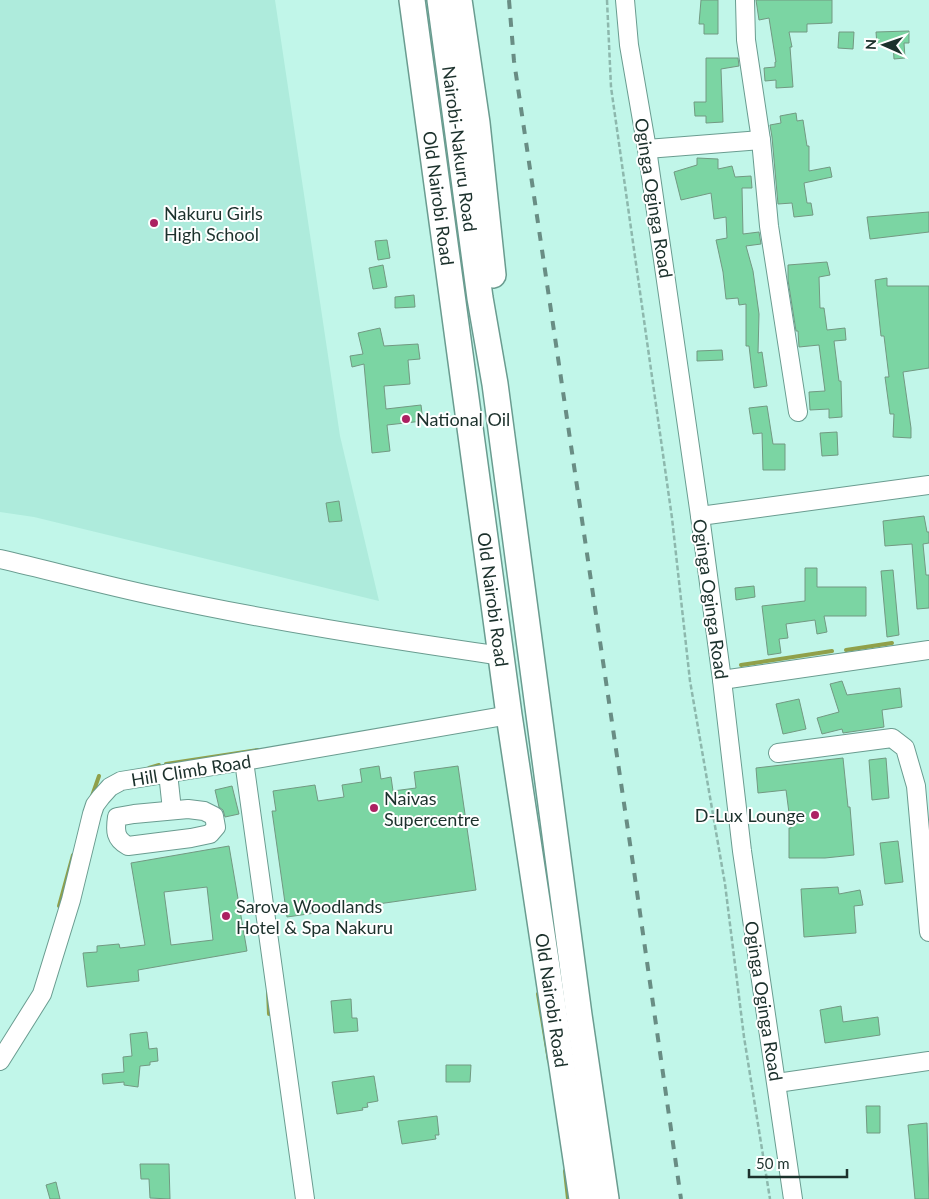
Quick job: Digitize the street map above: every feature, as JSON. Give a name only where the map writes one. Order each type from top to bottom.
[{"type":"highway","points":[[400,0],[435,284],[448,338],[466,389]]},
{"type":"highway","name":"Old Nairobi Road","points":[[412,0],[509,714],[582,1199]]},
{"type":"highway","name":"Nairobi-Nakuru Road","points":[[440,0],[480,298]]},
{"type":"highway","points":[[459,0],[477,123],[492,259],[495,384]]},
{"type":"highway","name":"Old Nairobi Road","points":[[480,298],[495,384],[579,1014],[606,1199]]},
{"type":"street","name":"Oginga Oginga Road","points":[[625,0],[629,45],[647,149],[700,516],[742,851],[793,1199]]},
{"type":"street","points":[[745,0],[746,40],[761,140],[769,226],[798,412]]},
{"type":"street","points":[[647,149],[761,140]]},
{"type":"street","points":[[700,516],[929,485]]},
{"type":"street","points":[[0,559],[210,608],[346,633],[502,656]]},
{"type":"street","points":[[722,680],[929,650]]},
{"type":"street","name":"Hill Climb Road","points":[[0,1061],[42,994],[68,908],[95,805],[110,787],[121,781],[509,714]]},
{"type":"street","points":[[778,754],[892,738],[905,748],[922,786],[928,921]]},
{"type":"street","points":[[244,761],[305,1199]]},
{"type":"street","points":[[168,773],[172,810]]},
{"type":"street","points":[[172,810],[204,811],[214,816],[216,827],[210,834],[191,838],[128,846],[120,842],[117,835],[117,817],[172,810]]},
{"type":"street","points":[[777,1083],[929,1061]]},
{"type":"path","points":[[607,0],[610,87],[672,518],[690,681],[725,884],[744,1037],[770,1199]]},
{"type":"shaded area","name":"Nakuru Girls High School","points":[[0,0],[275,0],[340,436],[379,601],[34,517],[0,512]]},
{"type":"building","points":[[701,0],[718,0],[718,34],[704,34],[704,24],[699,24]]},
{"type":"building","points":[[756,0],[832,0],[832,23],[807,24],[807,32],[789,32],[792,47],[790,47],[793,87],[776,88],[776,80],[765,81],[764,68],[775,67],[776,62],[769,18],[759,20]]},
{"type":"building","points":[[909,31],[909,43],[904,43],[905,58],[894,59],[893,44],[877,45],[876,32]]},
{"type":"building","points":[[839,32],[854,32],[853,49],[838,48]]},
{"type":"building","points":[[706,58],[738,58],[739,66],[721,69],[723,122],[706,123],[706,116],[695,116],[694,102],[706,102]]},
{"type":"building","points":[[796,113],[797,121],[803,120],[807,146],[809,146],[809,171],[830,167],[832,177],[804,183],[807,203],[811,203],[813,215],[794,217],[792,203],[778,204],[770,125],[781,123],[780,116]]},
{"type":"building","points":[[697,158],[718,159],[718,169],[732,166],[735,177],[751,176],[752,188],[742,188],[743,234],[759,232],[761,244],[746,246],[753,271],[759,314],[758,353],[762,352],[767,386],[754,388],[749,346],[746,346],[746,304],[739,305],[738,298],[726,299],[723,272],[716,240],[727,238],[726,217],[714,219],[711,193],[681,200],[674,172],[697,165]]},
{"type":"building","points":[[929,212],[929,232],[870,239],[867,217]]},
{"type":"building","points":[[387,240],[390,258],[378,260],[375,241]]},
{"type":"building","points":[[827,262],[830,275],[819,277],[820,308],[824,308],[827,330],[845,328],[846,340],[834,341],[839,381],[841,381],[842,417],[829,418],[829,409],[810,410],[809,392],[825,391],[819,345],[799,347],[798,331],[796,331],[788,280],[788,265]]},
{"type":"building","points":[[383,265],[387,287],[373,289],[369,268]]},
{"type":"building","points":[[887,278],[887,286],[929,286],[929,368],[903,372],[911,438],[893,437],[894,414],[890,414],[885,377],[889,377],[884,336],[881,336],[875,280]]},
{"type":"building","points":[[414,295],[415,307],[395,308],[395,297]]},
{"type":"building","points":[[380,328],[384,346],[418,344],[420,359],[408,360],[410,384],[384,386],[386,409],[421,405],[423,421],[387,425],[390,451],[372,453],[364,364],[352,367],[350,356],[363,354],[358,333]]},
{"type":"building","points":[[722,350],[723,360],[697,361],[697,351]]},
{"type":"building","points":[[767,406],[773,444],[785,444],[785,470],[763,470],[762,433],[753,434],[749,408]]},
{"type":"building","points":[[837,432],[838,455],[822,456],[820,433]]},
{"type":"building","points":[[339,501],[342,521],[329,522],[326,503]]},
{"type":"building","points":[[924,516],[927,532],[929,532],[929,543],[923,544],[926,575],[929,575],[929,608],[917,609],[912,544],[885,546],[883,521]]},
{"type":"building","points":[[805,568],[817,568],[817,587],[866,587],[866,616],[824,616],[827,632],[817,634],[815,620],[786,624],[788,638],[779,639],[781,653],[768,655],[762,606],[805,601]]},
{"type":"building","points":[[893,570],[899,635],[887,637],[881,571]]},
{"type":"building","points":[[754,586],[755,597],[736,600],[735,588]]},
{"type":"building","points":[[842,681],[847,695],[900,688],[902,707],[882,710],[884,727],[843,733],[842,729],[822,734],[817,718],[839,712],[830,684]]},
{"type":"building","points":[[799,699],[806,729],[783,734],[776,704]]},
{"type":"building","points":[[843,758],[854,855],[825,858],[789,858],[789,828],[791,828],[786,790],[758,793],[756,768]]},
{"type":"building","points":[[886,758],[889,798],[872,800],[869,760]]},
{"type":"building","points":[[379,766],[381,779],[391,777],[393,791],[416,788],[414,772],[458,766],[476,890],[287,917],[272,811],[276,811],[273,791],[315,785],[318,801],[344,797],[342,785],[362,782],[360,769]]},
{"type":"building","points":[[232,786],[239,814],[225,817],[223,810],[219,807],[215,790]]},
{"type":"building","points":[[898,841],[903,882],[885,884],[880,843]]},
{"type":"building","name":"Sarova Woodlands Hotel & Spa Nakuru","points":[[229,846],[247,951],[138,970],[139,981],[87,987],[83,953],[97,952],[97,946],[119,944],[120,948],[145,945],[131,863]],"holes":[[[207,887],[213,940],[171,945],[164,892]]]},
{"type":"building","points":[[838,887],[839,894],[860,890],[863,905],[854,906],[856,933],[804,937],[801,889]]},
{"type":"building","points":[[351,999],[352,1018],[357,1018],[358,1031],[334,1033],[331,1001]]},
{"type":"building","points":[[841,1006],[843,1022],[878,1017],[880,1035],[825,1043],[820,1010]]},
{"type":"building","points":[[147,1032],[149,1049],[157,1048],[158,1061],[150,1062],[150,1065],[140,1066],[138,1087],[124,1085],[124,1082],[103,1084],[102,1074],[124,1072],[123,1057],[132,1056],[130,1034]]},
{"type":"building","points":[[446,1065],[471,1065],[470,1082],[446,1082]]},
{"type":"building","points":[[374,1076],[378,1101],[367,1103],[368,1107],[362,1108],[363,1110],[337,1114],[332,1082]]},
{"type":"building","points":[[866,1106],[880,1106],[880,1133],[867,1133]]},
{"type":"building","points":[[437,1116],[439,1135],[435,1135],[436,1139],[402,1144],[398,1121]]},
{"type":"building","points":[[927,1123],[929,1199],[915,1199],[908,1125]]},
{"type":"building","points":[[140,1164],[169,1164],[170,1199],[150,1198],[149,1179],[141,1179]]},
{"type":"building","points":[[56,1182],[60,1199],[50,1199],[46,1185]]},
{"type":"waterway","points":[[846,650],[892,643]]},
{"type":"waterway","points":[[741,665],[832,651]]},
{"type":"waterway","points":[[166,764],[258,750]]},
{"type":"waterway","points":[[149,768],[159,765]]},
{"type":"waterway","points":[[92,796],[99,776]]},
{"type":"waterway","points":[[59,906],[73,855]]},
{"type":"waterway","points":[[268,991],[269,1014]]},
{"type":"waterway","points":[[538,994],[549,1061]]},
{"type":"waterway","points":[[565,1171],[568,1199]]},
{"type":"railway","points":[[509,0],[514,61],[681,1199]]},
{"type":"place","name":"Nakuru Girls High School","points":[[154,223]]},
{"type":"place","name":"National Oil","points":[[406,419]]},
{"type":"place","name":"Naivas Supercentre","points":[[374,808]]},
{"type":"place","name":"D-Lux Lounge","points":[[815,815]]},
{"type":"place","name":"Sarova Woodlands Hotel & Spa Nakuru","points":[[226,916]]}]
